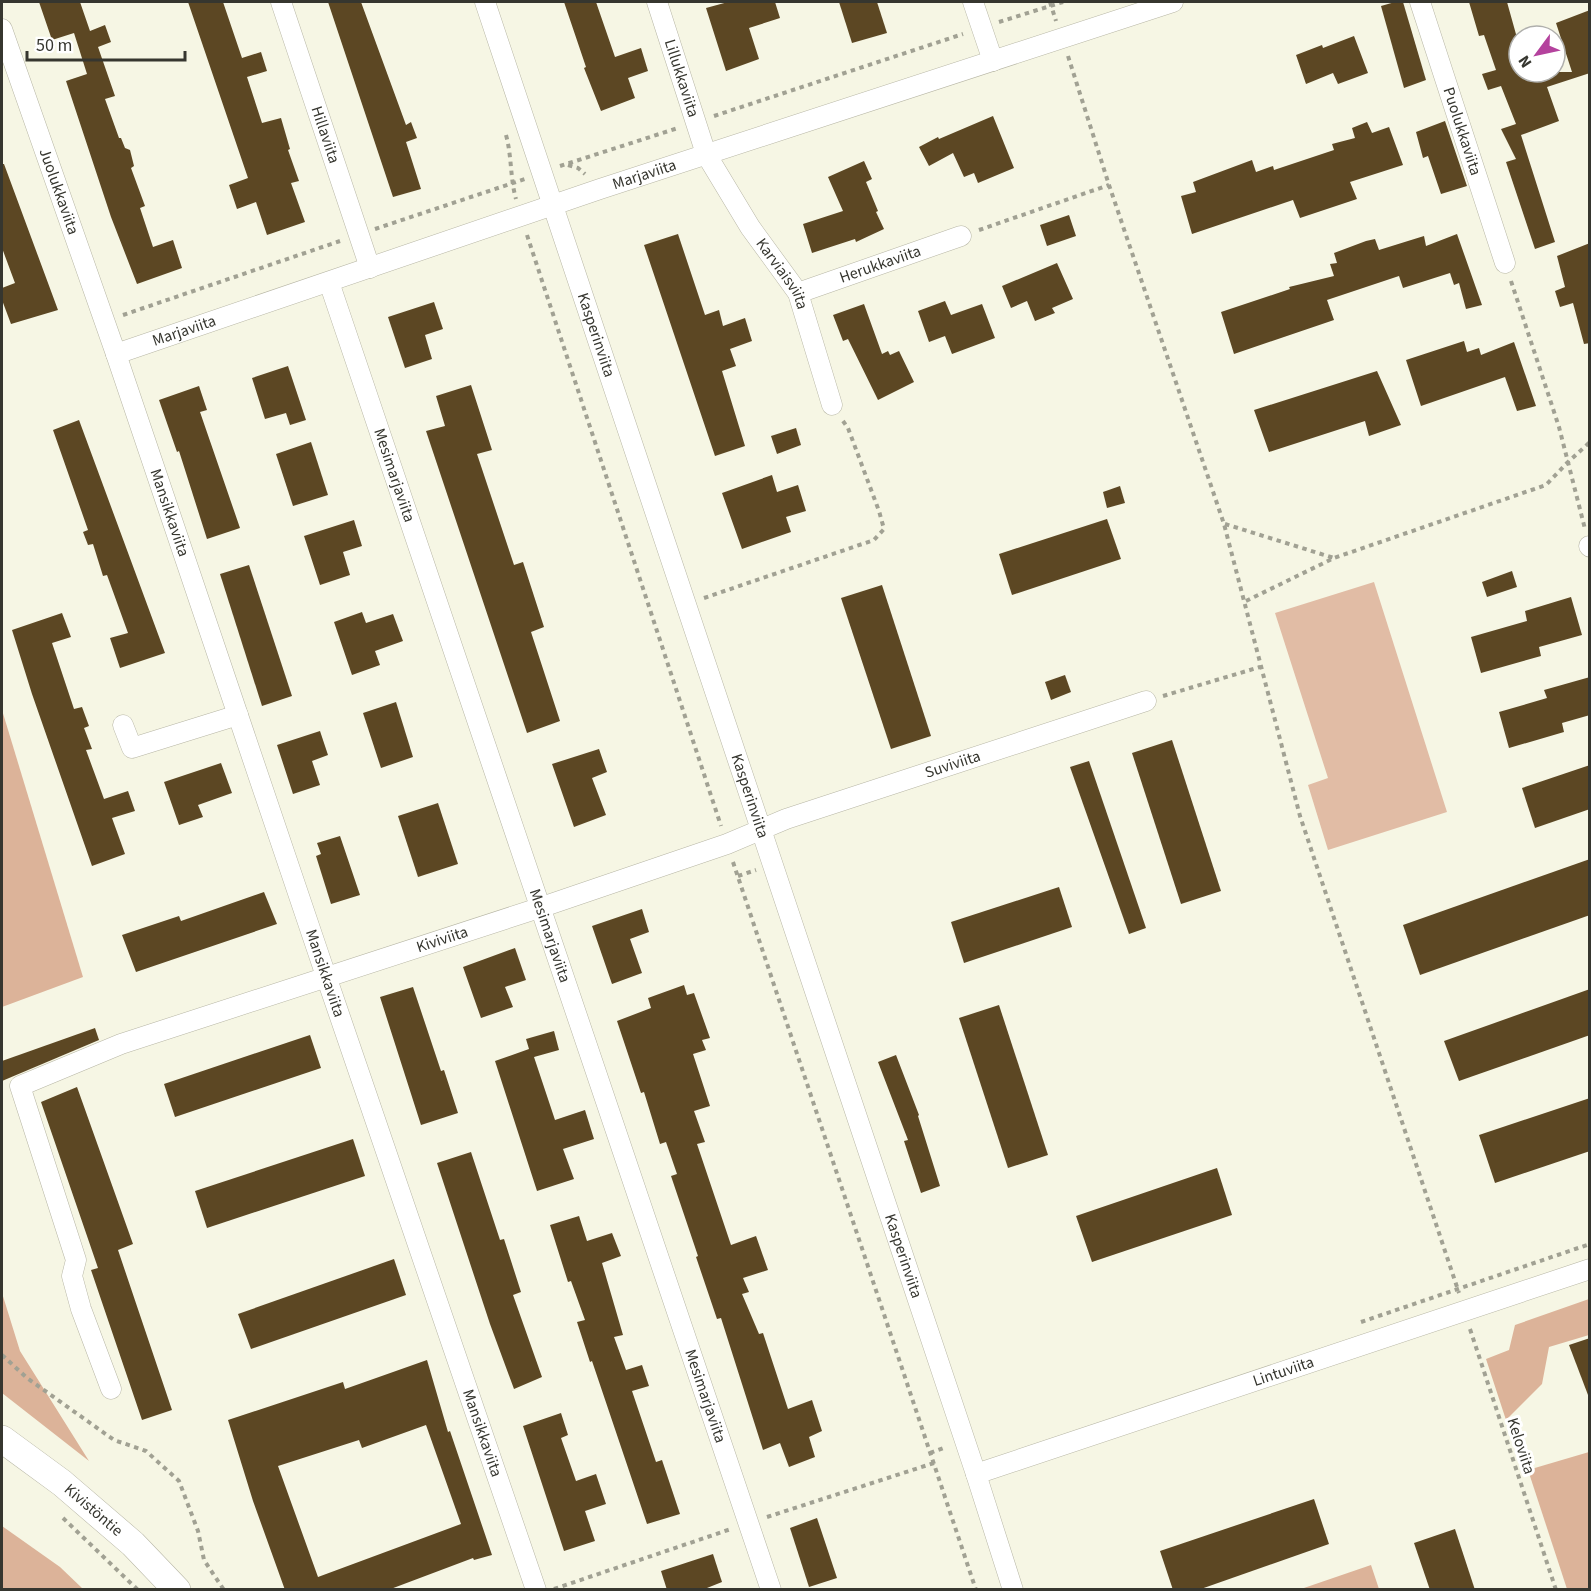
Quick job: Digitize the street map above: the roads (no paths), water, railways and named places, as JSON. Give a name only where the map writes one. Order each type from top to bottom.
[{"type":"main road","name":"Kivistöntie","points":[[2,1439],[89,1506],[133,1544],[177,1590]]},
{"type":"street","name":"Hillaviita","points":[[281,2],[370,268]]},
{"type":"street","name":"Kasperinviita","points":[[485,2],[1013,1590]]},
{"type":"street","name":"Lillukkaviita","points":[[657,2],[706,154]]},
{"type":"street","points":[[973,2],[993,61]]},
{"type":"street","name":"Marjaviita","points":[[116,354],[706,154],[1173,2]]},
{"type":"street","name":"Puolukkaviita","points":[[1420,2],[1505,263]]},
{"type":"street","name":"Juolukkaviita","points":[[2,29],[116,354]]},
{"type":"street","name":"Karviaisviita","points":[[706,154],[750,227],[798,292],[832,405]]},
{"type":"street","name":"Herukkaviita","points":[[798,292],[962,236]]},
{"type":"street","name":"Mesimarjaviita","points":[[329,282],[771,1590]]},
{"type":"street","name":"Mansikkaviita","points":[[116,354],[536,1590]]},
{"type":"street","name":"Suviviita","points":[[761,830],[786,819],[1146,701]]},
{"type":"street","points":[[123,725],[132,748],[238,715]]},
{"type":"street","name":"Kiviviita","points":[[111,1389],[81,1309],[72,1276],[76,1260],[20,1086],[121,1044],[542,907],[727,844],[761,830]]},
{"type":"street","name":"Lintuviita","points":[[976,1474],[1590,1269]]}]
